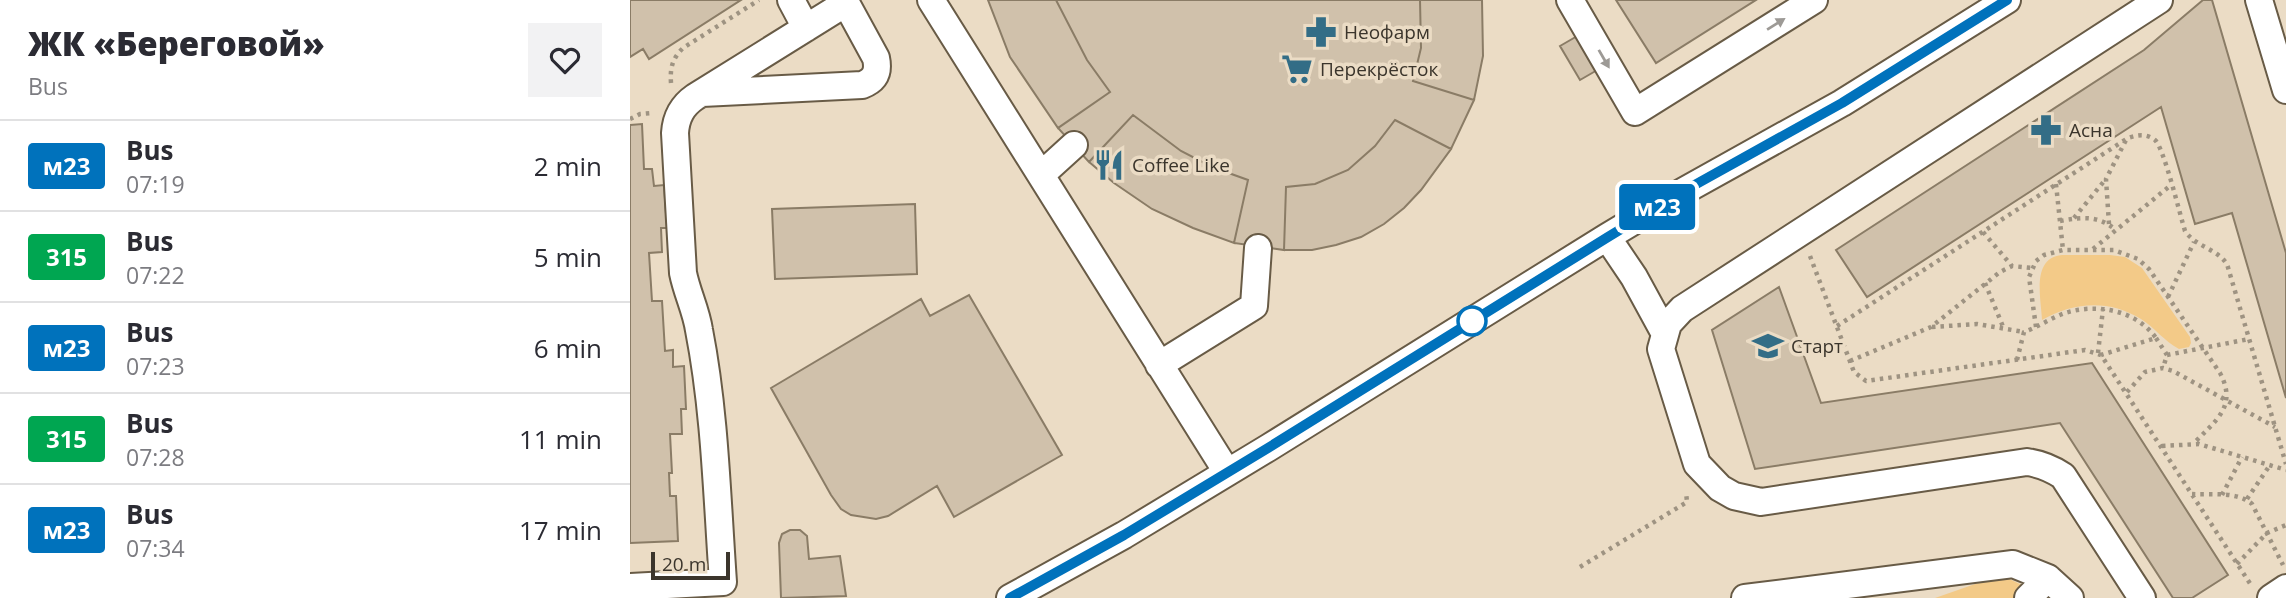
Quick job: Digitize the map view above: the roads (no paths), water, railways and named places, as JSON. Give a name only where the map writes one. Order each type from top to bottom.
[{"type":"street","points":[[791,0],[806,28]]},
{"type":"street","points":[[931,0],[1227,472]]},
{"type":"street","points":[[1570,0],[1635,112],[1814,0]]},
{"type":"street","points":[[1010,598],[1124,535],[1682,192],[1842,103],[2007,0]]},
{"type":"street","points":[[2142,598],[2063,477],[2044,465],[2026,462],[1760,502],[1734,496],[1720,488],[1697,464],[1661,349],[1664,332],[1673,317],[1682,309],[2159,0]]},
{"type":"street","points":[[2259,0],[2286,90]]},
{"type":"street","points":[[630,587],[723,582],[709,387],[698,320],[687,294],[683,273],[675,133],[682,109],[702,93],[846,3],[878,66],[874,78],[862,85],[702,93]]},
{"type":"street","points":[[1041,176],[1074,145]]},
{"type":"street","points":[[1608,237],[1664,332]]},
{"type":"street","points":[[1159,365],[1254,306],[1258,248]]},
{"type":"street","points":[[1745,598],[2013,564],[2048,578],[2070,598]]},
{"type":"street","points":[[2028,598],[2048,578]]},
{"type":"street","points":[[2271,598],[2286,588]]},
{"type":"place","name":"Неофарм","points":[[1321,32]]},
{"type":"place","name":"Перекрёсток","points":[[1297,69]]},
{"type":"place","name":"Асна","points":[[2046,130]]},
{"type":"place","name":"Coffee Like","points":[[1109,165]]},
{"type":"place","name":"Старт","points":[[1768,346]]}]
